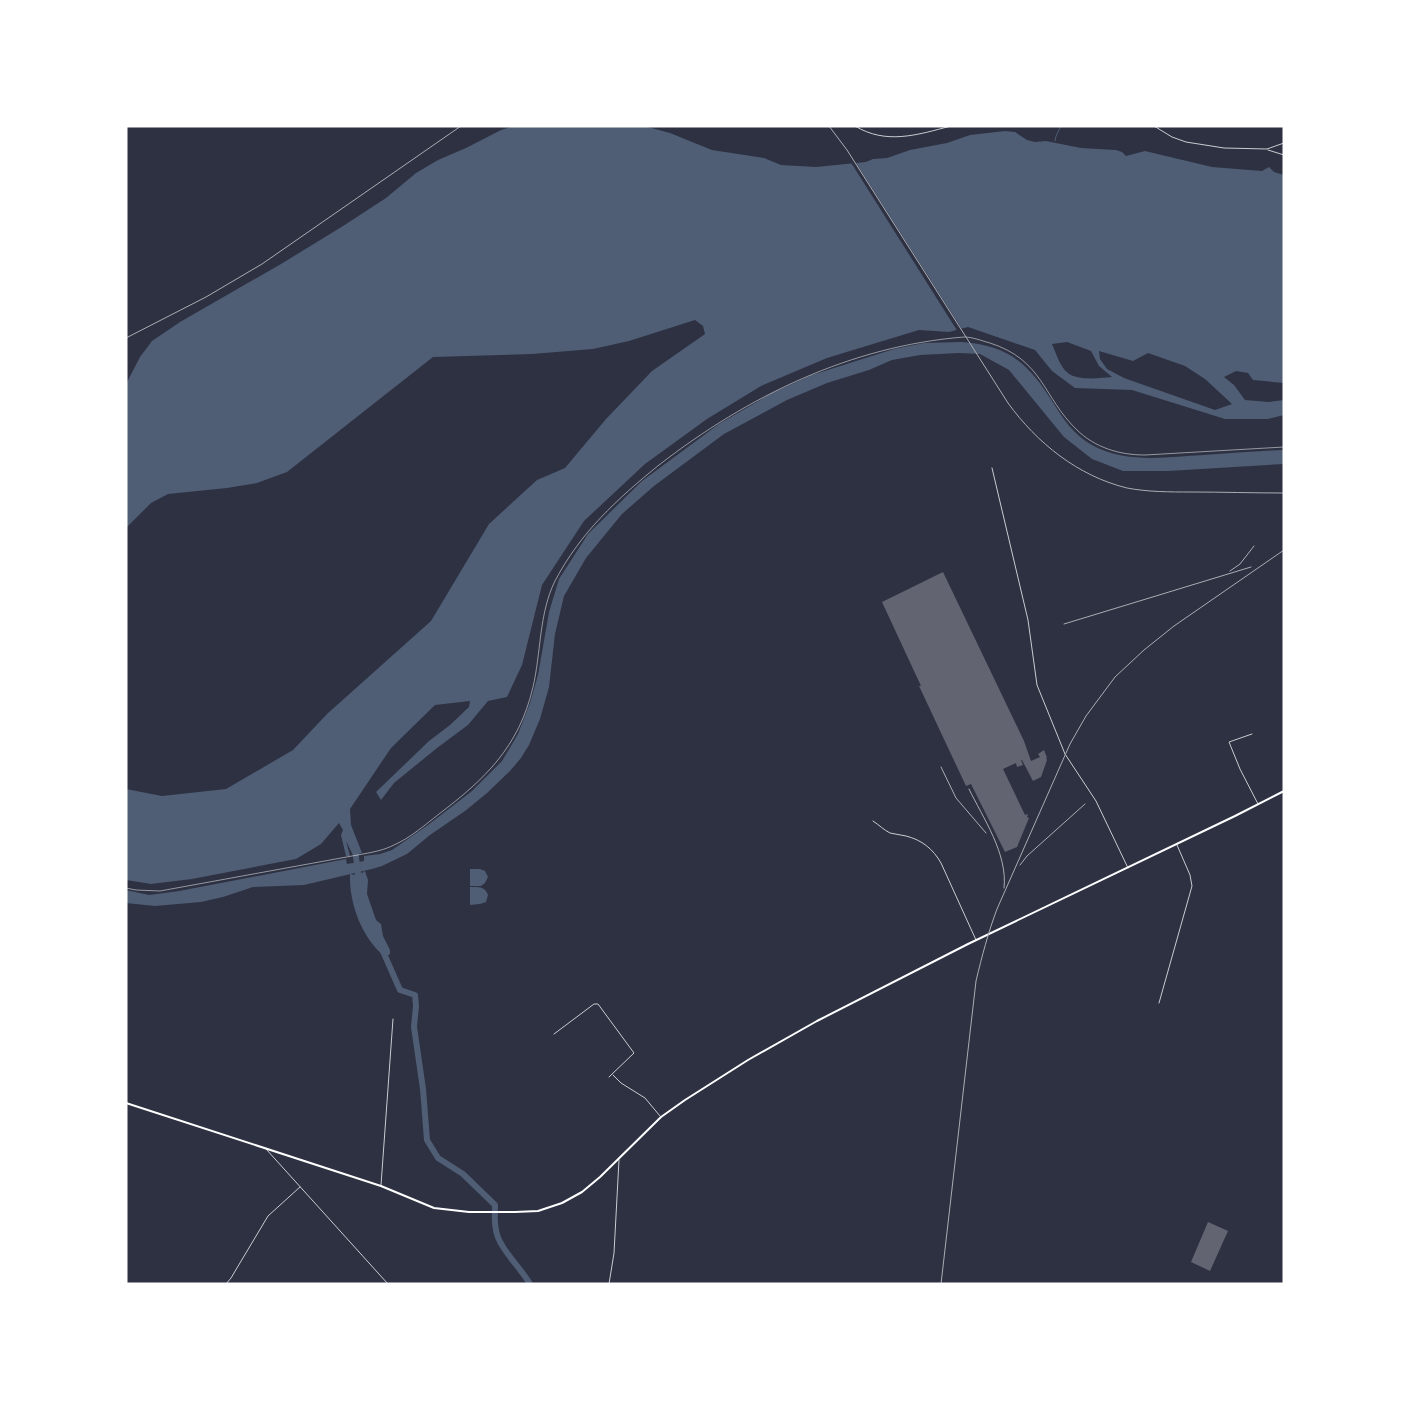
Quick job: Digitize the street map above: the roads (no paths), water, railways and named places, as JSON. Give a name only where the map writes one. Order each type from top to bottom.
[{"type":"main road","points":[[126,1103],[381,1186],[434,1208],[469,1212],[522,1212],[550,1208],[572,1198],[589,1186],[661,1117],[685,1100],[740,1065],[817,1021],[976,940],[1284,791]]},
{"type":"street","points":[[855,126],[866,133],[885,138],[907,136],[951,126]]},
{"type":"street","points":[[1154,126],[1172,137],[1186,142],[1224,148],[1267,149],[1284,155]]},
{"type":"street","points":[[1267,149],[1284,143]]},
{"type":"street","points":[[992,468],[1029,626],[1036,685],[1062,747],[1098,805],[1128,868]]},
{"type":"street","points":[[1252,734],[1230,742],[1240,769],[1258,804]]},
{"type":"street","points":[[874,821],[883,829],[892,833],[917,840],[934,853],[976,940]]},
{"type":"street","points":[[1159,1003],[1192,886],[1190,874],[1177,844]]},
{"type":"street","points":[[554,1034],[592,1005],[598,1003],[634,1052],[633,1056],[609,1077]]},
{"type":"street","points":[[381,1186],[393,1019]]},
{"type":"street","points":[[612,1074],[644,1097],[661,1117]]},
{"type":"street","points":[[264,1147],[388,1284]]},
{"type":"street","points":[[609,1284],[614,1253],[619,1158]]},
{"type":"street","points":[[226,1284],[268,1216],[301,1186]]},
{"type":"water","points":[[514,126],[644,126],[670,133],[712,150],[764,158],[781,165],[816,167],[887,158],[910,150],[947,143],[970,135],[1005,131],[1015,132],[1027,140],[1035,142],[1046,141],[1081,148],[1116,150],[1126,156],[1145,151],[1212,167],[1262,171],[1269,167],[1274,172],[1284,175],[1284,383],[1253,380],[1248,373],[1236,371],[1224,377],[1234,385],[1245,400],[1269,402],[1284,400],[1284,415],[1268,419],[1225,419],[1132,390],[1075,388],[1052,371],[1035,350],[968,327],[949,332],[919,330],[827,358],[761,386],[707,419],[645,464],[584,521],[542,585],[522,665],[507,697],[488,701],[468,725],[394,783],[381,800],[376,792],[429,741],[469,707],[470,701],[435,705],[391,748],[350,809],[351,825],[362,853],[353,855],[346,841],[350,856],[346,856],[341,835],[343,830],[339,823],[321,844],[296,859],[192,879],[151,884],[126,880],[126,789],[162,796],[226,789],[293,750],[327,714],[431,621],[489,524],[537,480],[565,468],[606,419],[652,371],[705,334],[703,326],[695,320],[629,341],[593,349],[532,354],[433,357],[287,472],[257,483],[168,494],[151,503],[126,528],[126,384],[140,357],[152,341],[180,322],[343,226],[386,198],[416,173],[438,160],[501,130]],"holes":[[[1067,342],[1091,351],[1099,366],[1112,377],[1083,378],[1072,376],[1068,373],[1060,364],[1052,344]],[[1099,351],[1133,361],[1148,353],[1185,366],[1205,379],[1232,404],[1215,410],[1124,378],[1107,369],[1100,359]]]},
{"type":"water","points":[[961,342],[992,347],[1016,359],[1036,378],[1070,427],[1086,441],[1105,451],[1118,455],[1146,458],[1284,450],[1284,464],[1168,471],[1123,471],[1092,459],[1064,437],[1009,370],[980,354],[920,355],[892,360],[869,370],[827,383],[787,400],[724,434],[654,486],[622,514],[586,558],[564,596],[555,634],[549,687],[540,719],[529,745],[510,771],[465,811],[430,835],[407,854],[372,869],[304,885],[253,887],[201,902],[155,906],[126,903],[126,890],[149,895],[179,891],[346,859],[347,864],[364,861],[364,856],[392,850],[472,791],[502,761],[518,734],[530,703],[538,675],[549,612],[559,579],[588,534],[642,481],[719,424],[772,393],[812,375],[894,349],[924,343]]},
{"type":"water","points":[[470,869],[485,871],[488,877],[485,883],[481,886],[470,886]]},
{"type":"water","points":[[365,871],[368,880],[367,894],[376,920],[381,924],[383,936],[390,950],[390,954],[385,957],[370,940],[358,920],[352,897],[350,874],[357,875],[362,872],[363,874]]},
{"type":"water","points":[[470,887],[485,890],[488,895],[486,902],[470,905]]},
{"type":"waterway","points":[[1055,141],[1061,126]]},
{"type":"waterway","points":[[355,849],[359,881]]},
{"type":"waterway","points":[[382,949],[400,990],[415,995],[414,1027],[423,1089],[427,1140],[438,1158],[463,1174],[495,1205],[495,1224],[498,1237],[505,1250],[530,1284]]},
{"type":"railway","points":[[126,338],[206,297],[262,264],[461,126]]},
{"type":"railway","points":[[829,126],[847,150],[1008,403],[1019,418],[1045,444],[1075,466],[1109,483],[1127,488],[1167,492],[1284,493]]},
{"type":"railway","points":[[1230,571],[1240,564],[1254,546]]},
{"type":"railway","points":[[941,1284],[976,981],[997,909],[1070,744],[1086,716],[1115,677],[1144,650],[1174,626],[1284,550]]},
{"type":"railway","points":[[1064,624],[1251,567]]},
{"type":"railway","points":[[941,767],[956,798],[986,833]]},
{"type":"railway","points":[[969,789],[998,849],[1002,862],[1004,888]]},
{"type":"railway","points":[[1020,865],[1027,856],[1085,804]]}]
